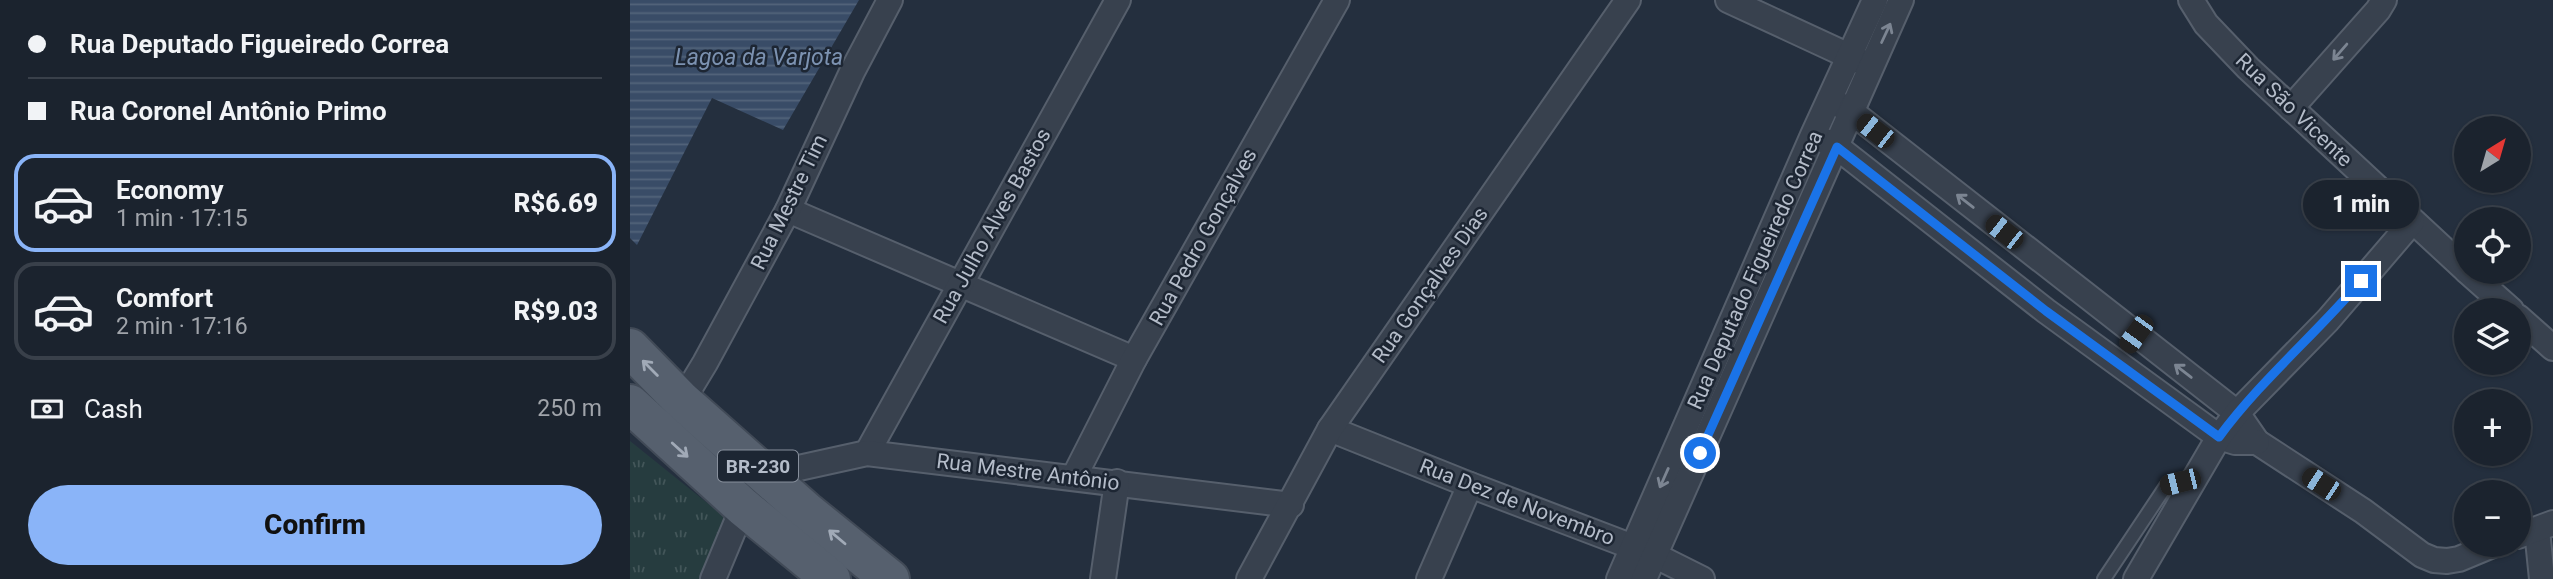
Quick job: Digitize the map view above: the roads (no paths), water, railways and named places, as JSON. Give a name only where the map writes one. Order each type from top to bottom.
[{"type":"main road","name":"BR-230","points":[[630,348],[682,401],[806,511],[890,579]]},
{"type":"main road","name":"BR-230","points":[[634,413],[831,579]]},
{"type":"street","name":"Rua Mestre Tim","points":[[682,401],[788,210],[852,72],[890,0]]},
{"type":"street","name":"Rua Julho Alves Bastos","points":[[867,453],[1118,0]]},
{"type":"street","name":"Rua Pedro Gonçalves","points":[[1074,477],[1134,359],[1337,0]]},
{"type":"street","name":"Rua Gonçalves Dias","points":[[1249,579],[1330,429],[1628,0]]},
{"type":"street","points":[[1728,0],[1860,62]]},
{"type":"street","name":"Rua Deputado Figueiredo Correa","points":[[1619,579],[1644,551],[1853,113],[1860,62],[1875,0]]},
{"type":"street","name":"Rua Deputado Figueiredo Correa","points":[[1644,579],[1644,551],[1813,135],[1830,99],[1860,62],[1901,0]]},
{"type":"street","name":"Rua São Vicente","points":[[2191,0],[2206,24],[2291,108],[2454,259]]},
{"type":"street","points":[[2291,108],[2384,0]]},
{"type":"street","points":[[1830,99],[1853,113],[2237,413],[2257,442],[2363,511],[2422,555],[2447,561],[2464,557]]},
{"type":"street","points":[[1813,135],[1837,147],[2046,311],[2219,437],[2235,442],[2257,442]]},
{"type":"street","points":[[1919,210],[1941,182]]},
{"type":"street","points":[[788,210],[1134,359]]},
{"type":"street","points":[[2136,579],[2219,437],[2237,413],[2328,320],[2412,222]]},
{"type":"street","points":[[2046,311],[2068,281]]},
{"type":"street","name":"Rua São Vicente","points":[[2482,284],[2497,298]]},
{"type":"street","points":[[2531,329],[2553,348]]},
{"type":"street","points":[[2116,362],[2136,334]]},
{"type":"street","points":[[634,413],[682,401]]},
{"type":"street","name":"Rua Dez de Novembro","points":[[1330,429],[1644,551],[1702,579]]},
{"type":"street","name":"Rua Mestre Antônio","points":[[767,475],[867,453],[1291,505]]},
{"type":"street","points":[[1103,579],[1117,482]]},
{"type":"street","points":[[1429,579],[1470,485]]},
{"type":"street","points":[[713,579],[743,507]]},
{"type":"street","points":[[2536,530],[2542,579]]},
{"type":"lane","points":[[2104,579],[2166,486],[2195,479]]},
{"type":"water","name":"Lagoa da Varjota","points":[[630,0],[859,0],[783,130],[712,98],[637,245],[630,238]]}]
